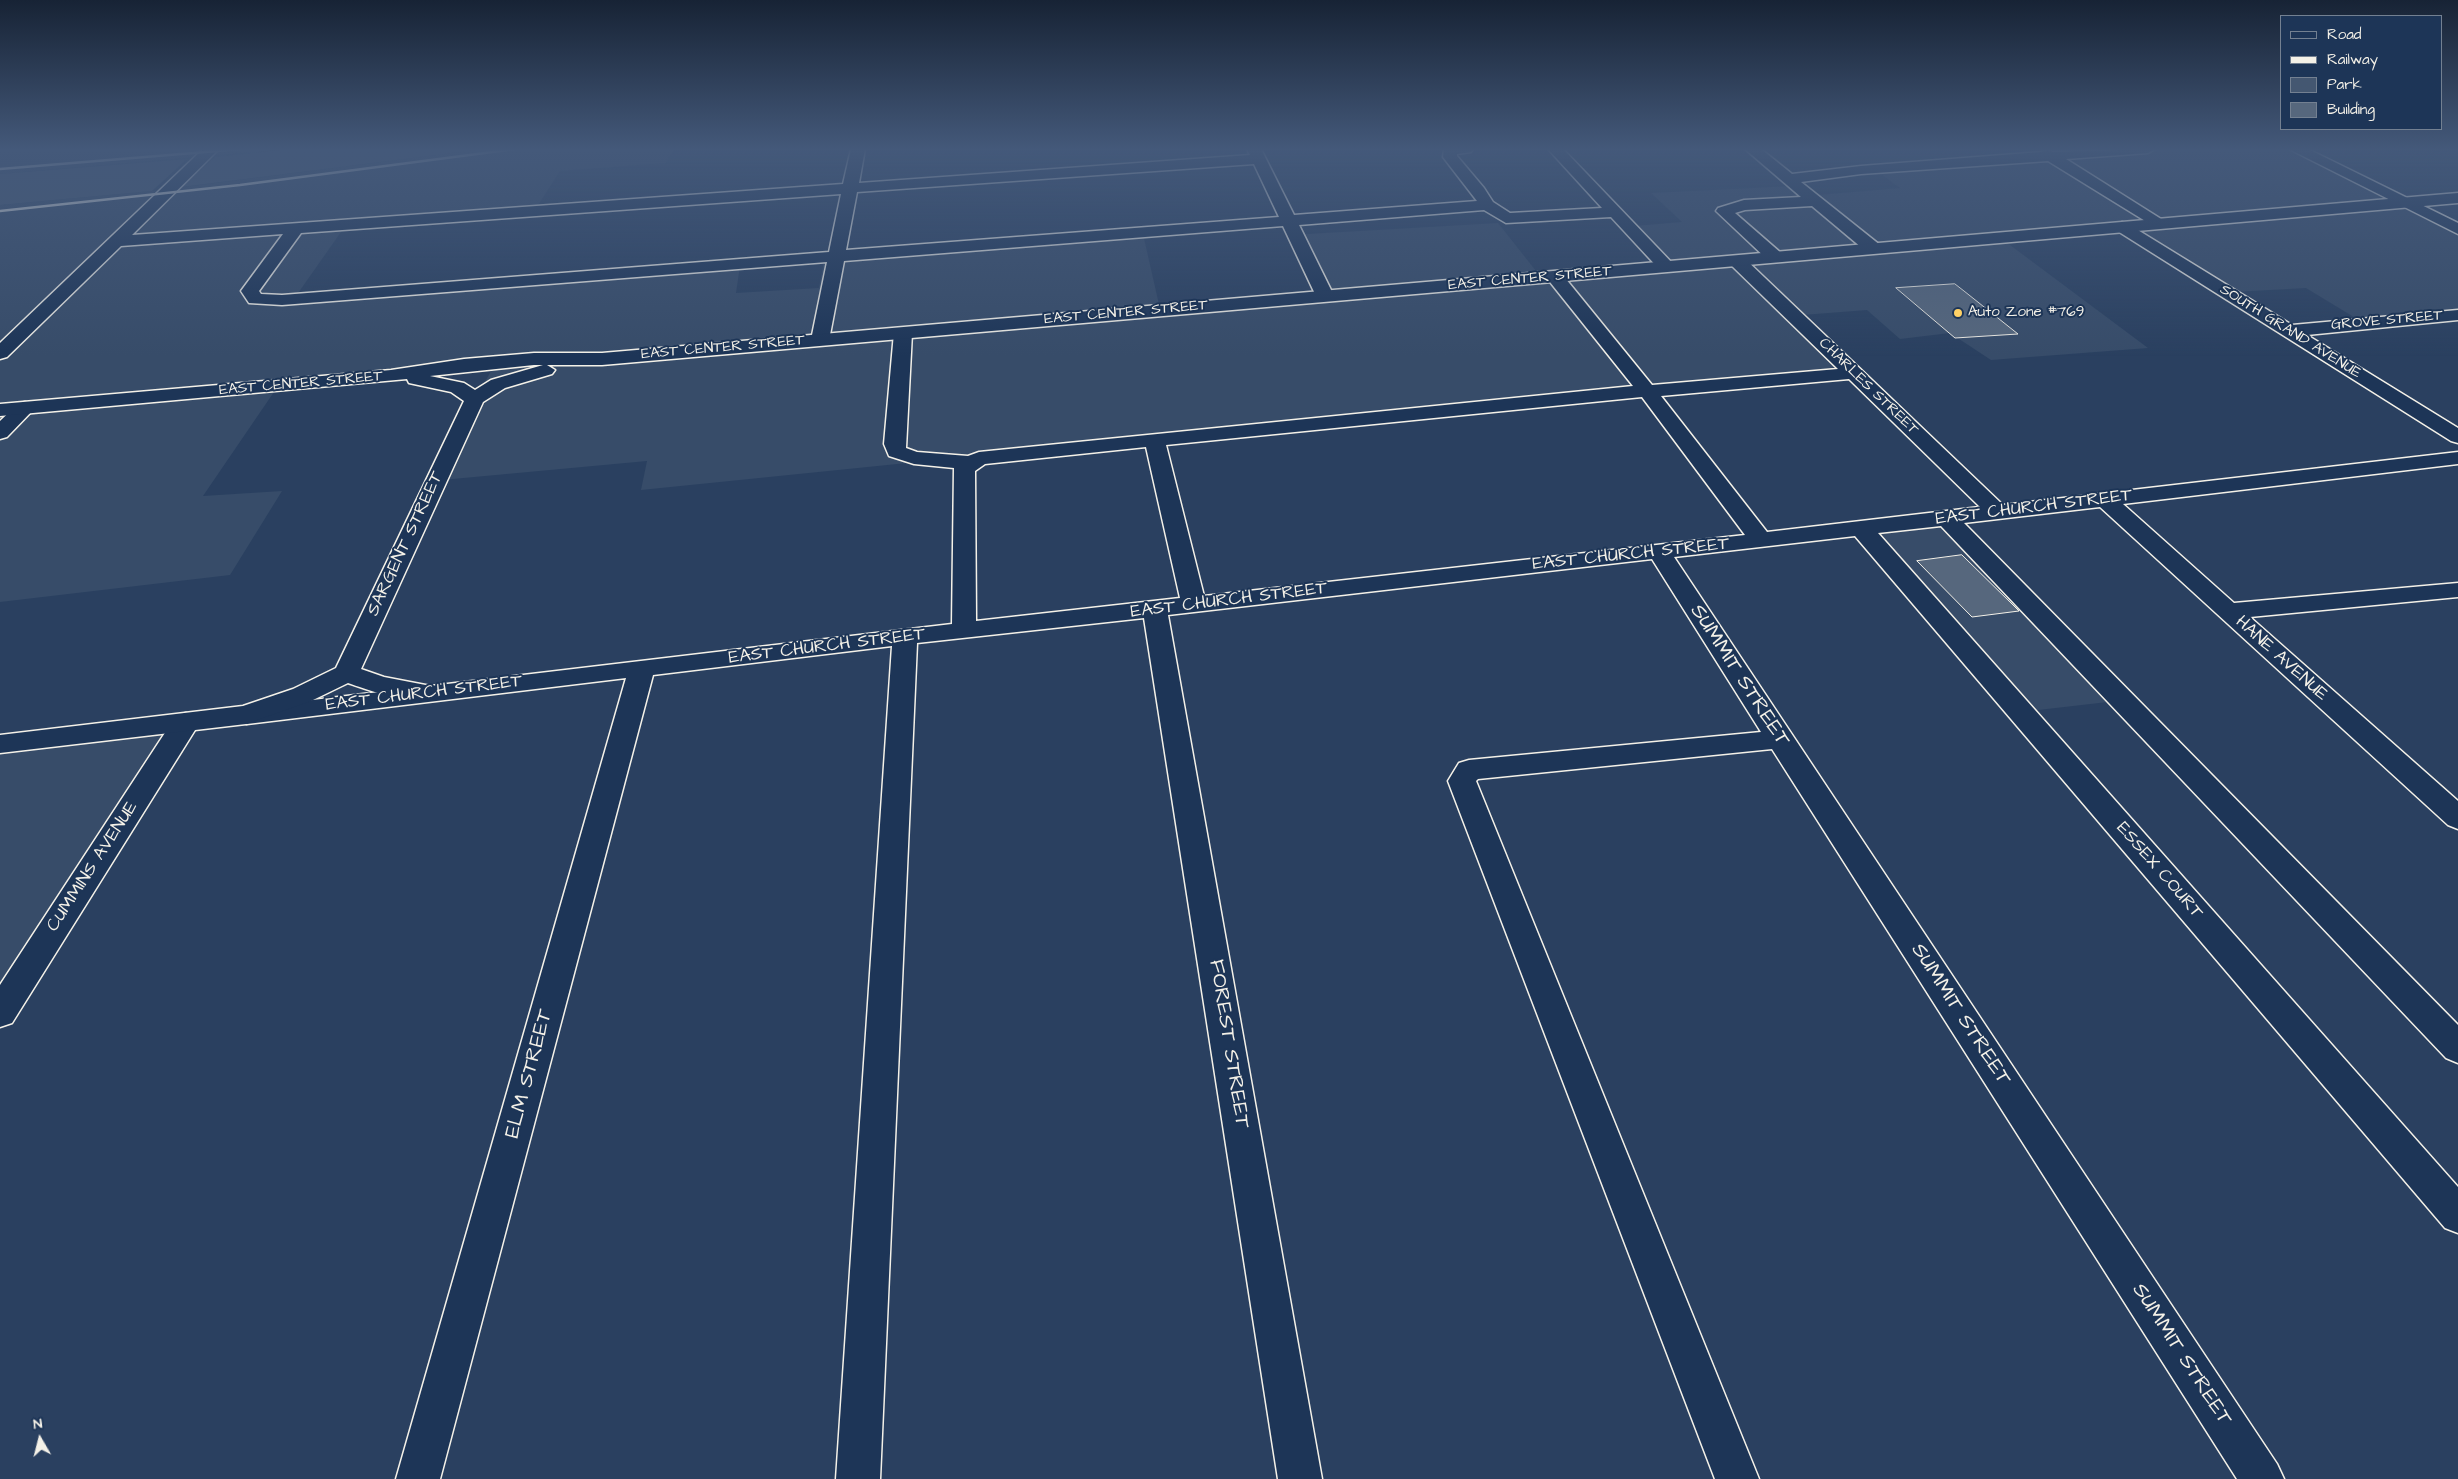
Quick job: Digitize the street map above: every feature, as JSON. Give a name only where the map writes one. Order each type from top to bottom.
[{"type":"street","points":[[0,353],[141,218]]},
{"type":"street","points":[[118,241],[438,218]]},
{"type":"street","points":[[820,340],[843,218]]},
{"type":"street","points":[[1288,218],[1325,296]]},
{"type":"street","points":[[296,228],[250,291],[256,299],[282,300],[1326,218]]},
{"type":"street","points":[[1621,218],[1667,267]]},
{"type":"street","points":[[1731,218],[1775,257]]},
{"type":"street","points":[[1834,218],[1874,249]]},
{"type":"street","points":[[2151,218],[2161,224]]},
{"type":"street","name":"EAST CENTER STREET","points":[[0,410],[391,376],[464,365],[534,359],[602,359],[2231,218]]},
{"type":"street","points":[[2436,218],[2458,229]]},
{"type":"street","points":[[1736,223],[1756,221]]},
{"type":"street","name":"SOUTH GRAND AVENUE","points":[[2122,227],[2458,437]]},
{"type":"street","name":"CHARLES STREET","points":[[1737,261],[1998,512]]},
{"type":"street","points":[[1555,277],[1648,391],[1761,540]]},
{"type":"street","name":"GROVE STREET","points":[[2287,331],[2458,315]]},
{"type":"street","points":[[903,333],[894,444],[896,452],[914,458],[973,463]]},
{"type":"street","name":"EAST CENTER STREET","points":[[475,399],[498,384],[535,372],[602,359]]},
{"type":"street","points":[[964,630],[964,469],[979,458],[1648,391],[1854,373]]},
{"type":"street","points":[[391,376],[457,387],[475,399]]},
{"type":"street","name":"SARGENT STREET","points":[[346,672],[475,399]]},
{"type":"street","points":[[0,433],[25,408]]},
{"type":"street","points":[[1155,441],[1194,604]]},
{"type":"street","name":"EAST CHURCH STREET","points":[[0,744],[964,630],[1761,540],[2458,458]]},
{"type":"street","name":"HANE AVENUE","points":[[2104,499],[2458,818]]},
{"type":"street","points":[[1946,518],[2458,1048]]},
{"type":"street","name":"ESSEX COURT","points":[[1860,527],[2458,1215]]},
{"type":"street","name":"SUMMIT STREET","points":[[1658,551],[2262,1479]]},
{"type":"street","points":[[2229,611],[2452,595]]},
{"type":"street","name":"FOREST STREET","points":[[1155,609],[1300,1479]]},
{"type":"street","points":[[858,1479],[905,637]]},
{"type":"street","name":"ELM STREET","points":[[418,1479],[642,669]]},
{"type":"street","points":[[246,715],[302,695],[346,672],[380,685],[427,693]]},
{"type":"street","name":"CUMMINS AVENUE","points":[[0,1013],[186,722]]},
{"type":"street","points":[[1737,1479],[1462,781],[1468,770],[1781,739]]},
{"type":"shaded area","points":[[0,218],[410,218],[348,222],[296,296],[741,259],[736,293],[819,288],[825,255],[1143,234],[1160,309],[1321,295],[1291,235],[1498,223],[1540,276],[1664,267],[1622,227],[1682,222],[1678,218],[2431,218],[2458,231],[2458,316],[2367,325],[2306,288],[2215,293],[2120,228],[2006,242],[2148,348],[1991,360],[1950,333],[1900,339],[1867,310],[1789,316],[1848,374],[976,456],[641,490],[647,461],[431,481],[491,371],[276,389],[203,496],[282,491],[230,575],[0,602]]},
{"type":"shaded area","points":[[1945,516],[2125,700],[2021,712],[1855,524]]},
{"type":"shaded area","points":[[178,727],[0,1017],[0,747]]},
{"type":"building","name":"Auto Zone #769","points":[[1955,284],[2018,334],[1955,338],[1896,288]]},
{"type":"building","points":[[1962,555],[2019,611],[1972,617],[1917,561]]},
{"type":"place","name":"Auto Zone #769","points":[[1958,313]]}]
